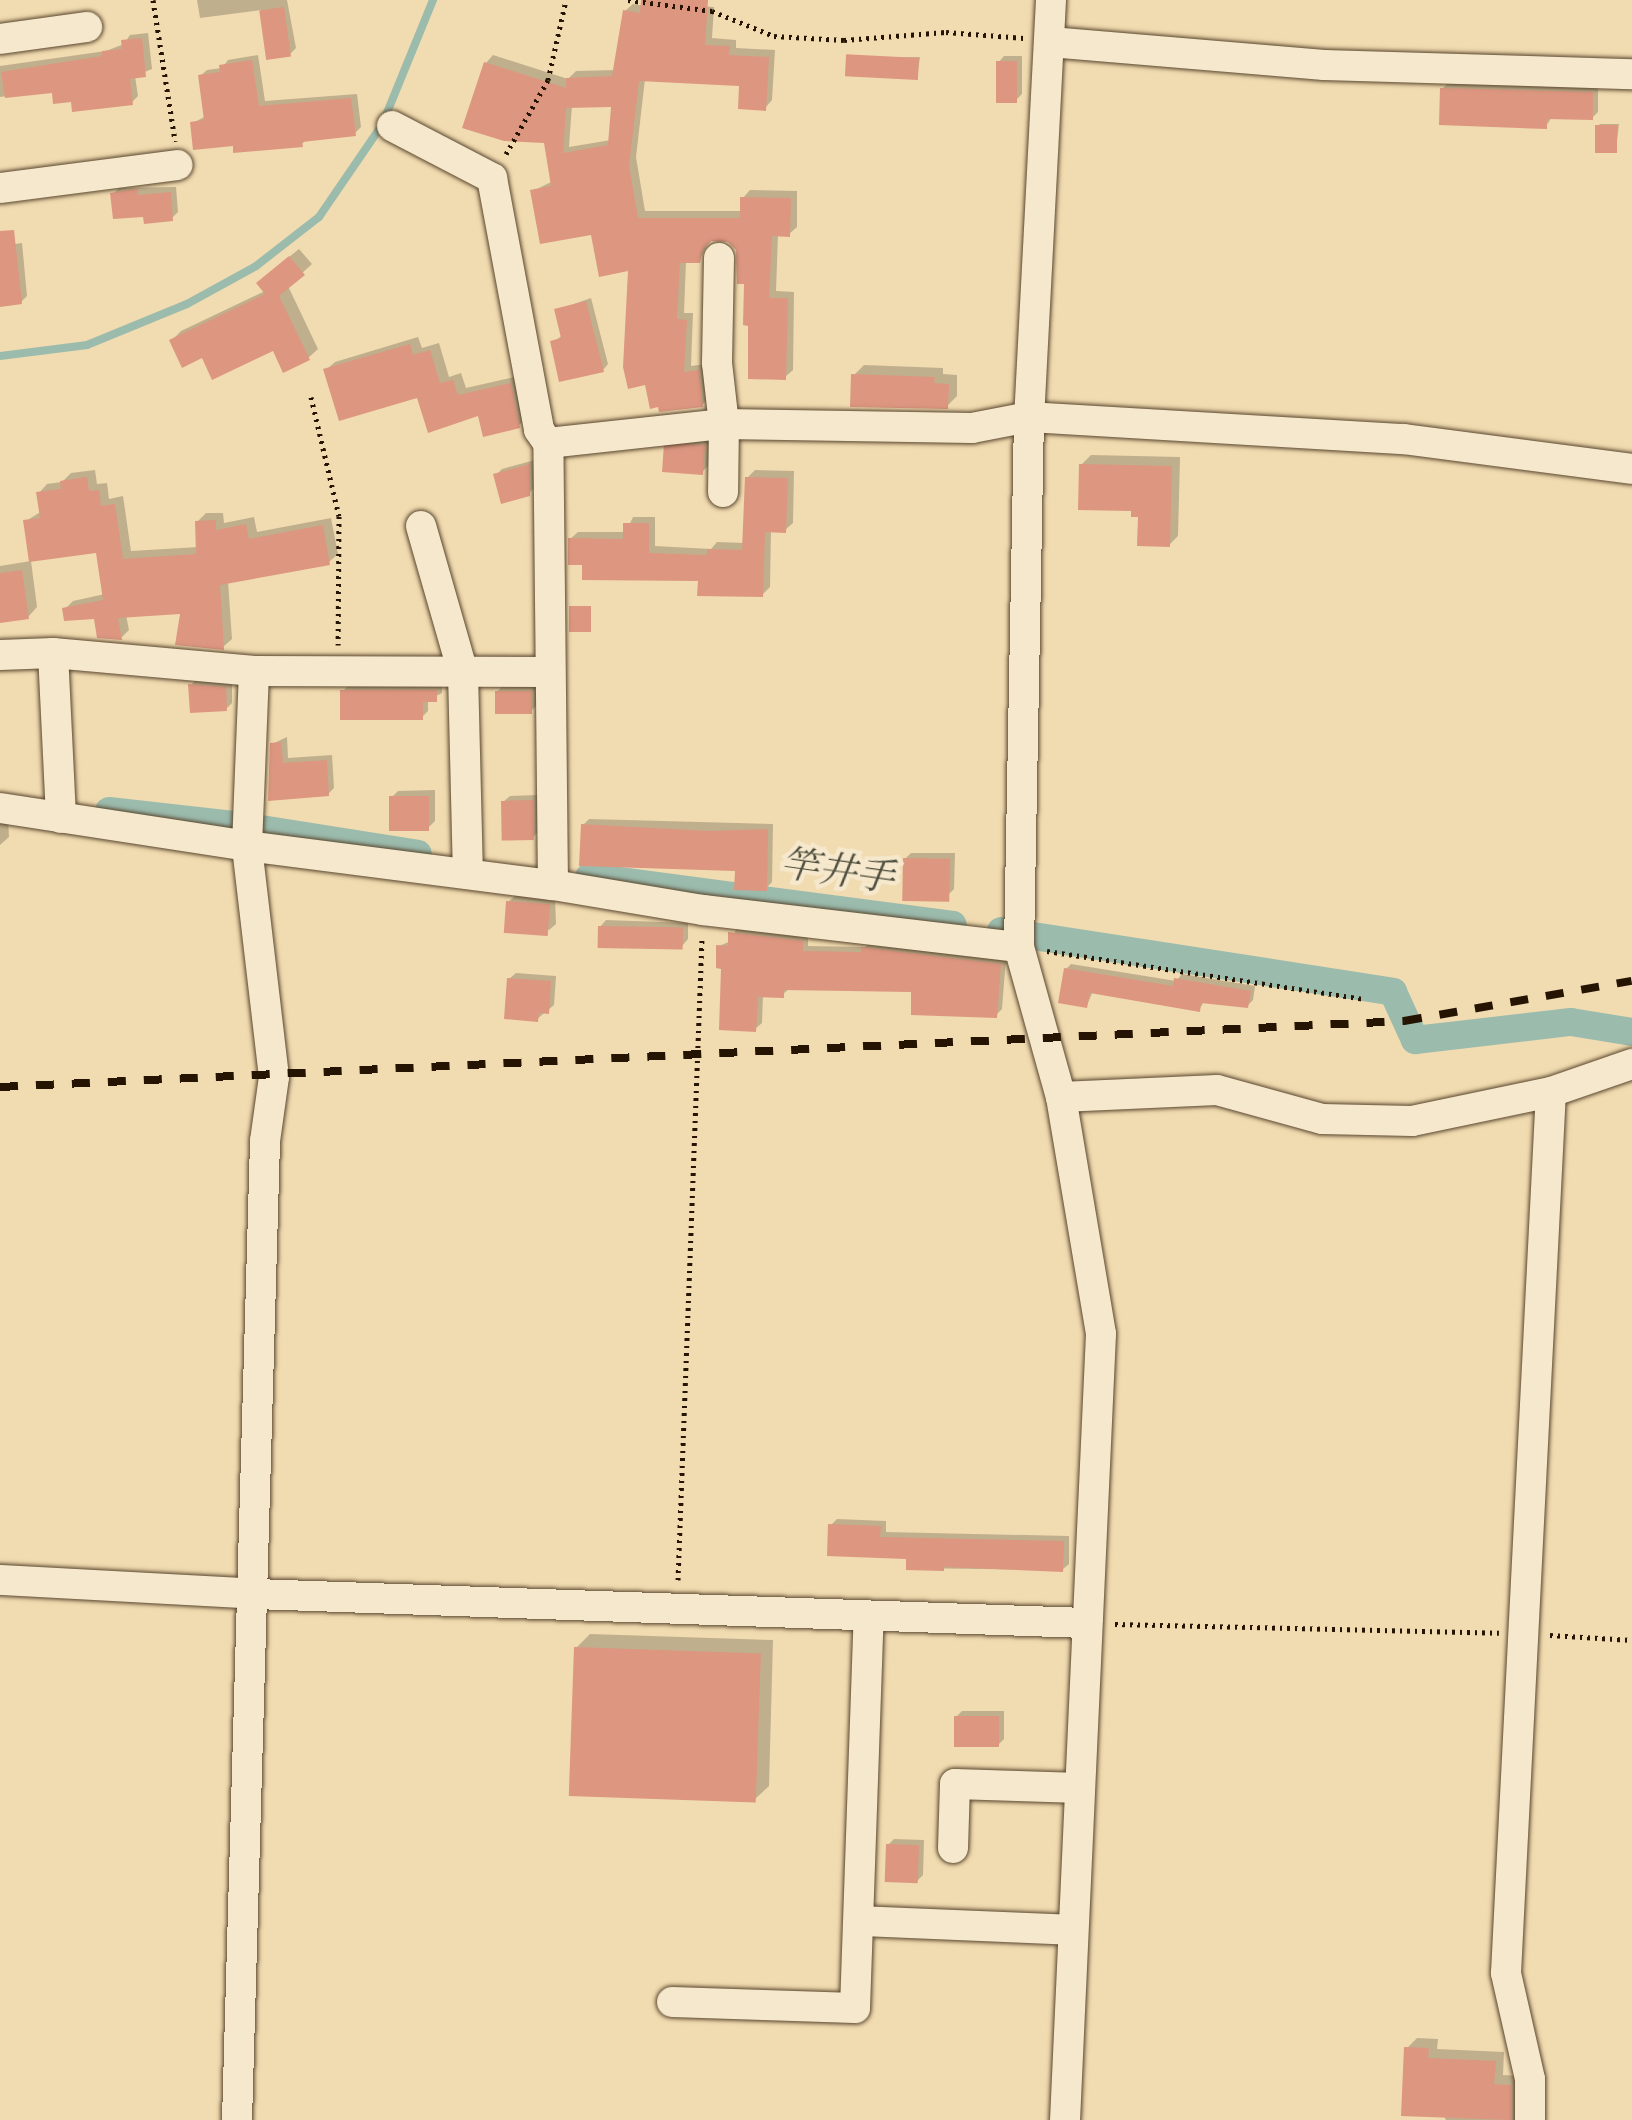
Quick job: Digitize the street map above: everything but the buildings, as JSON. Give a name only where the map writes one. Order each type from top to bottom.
[{"type":"street","points":[[1051,0],[1029,418],[1020,947],[1061,1097],[1101,1334],[1065,2120]]},
{"type":"street","points":[[0,40],[87,27]]},
{"type":"street","points":[[1050,42],[1324,66],[1632,74]]},
{"type":"street","points":[[392,126],[492,178],[539,430],[548,443],[552,884]]},
{"type":"street","points":[[0,188],[178,164]]},
{"type":"street","points":[[720,258],[716,363],[724,424],[723,492]]},
{"type":"street","points":[[548,443],[724,424],[972,428],[1029,418],[1404,439],[1632,469]]},
{"type":"street","points":[[421,526],[463,672],[468,874]]},
{"type":"street","points":[[0,655],[52,653],[254,671],[550,672]]},
{"type":"street","points":[[52,653],[61,818]]},
{"type":"street","points":[[238,2120],[256,1594],[265,1140],[274,1077],[246,846],[254,671]]},
{"type":"street","points":[[0,808],[246,846],[552,884],[703,910],[1020,947]]},
{"type":"street","points":[[1061,1097],[1217,1090],[1322,1119],[1412,1122],[1552,1092],[1632,1064]]},
{"type":"street","points":[[1530,2120],[1530,2079],[1506,1973],[1552,1092]]},
{"type":"street","points":[[0,1580],[256,1594],[1087,1624]]},
{"type":"street","points":[[672,2002],[855,2008],[869,1616]]},
{"type":"street","points":[[952,1848],[955,1784],[1080,1788]]},
{"type":"street","points":[[860,1921],[1073,1930]]},
{"type":"path","points":[[154,0],[178,164]]},
{"type":"path","points":[[492,178],[548,80],[566,0]]},
{"type":"path","points":[[628,0],[712,11],[774,36],[844,40],[946,32],[1005,34],[1050,42]]},
{"type":"path","points":[[311,396],[339,516],[337,671]]},
{"type":"path","points":[[677,1608],[703,910]]},
{"type":"path","points":[[1020,947],[1365,999]]},
{"type":"path","points":[[1087,1624],[1632,1640]]},
{"type":"waterway","points":[[0,356],[87,345],[187,304],[256,266],[319,217],[382,125],[433,0]]},
{"type":"waterway","name":"竿井手","points":[[109,811],[242,826],[418,854]]},
{"type":"waterway","name":"竿井手","points":[[589,877],[953,925]]},
{"type":"waterway","name":"竿井手","points":[[1001,931],[1393,992],[1415,1040],[1571,1022],[1632,1032]]},
{"type":"railway","points":[[0,1087],[1404,1021],[1632,981]]}]
